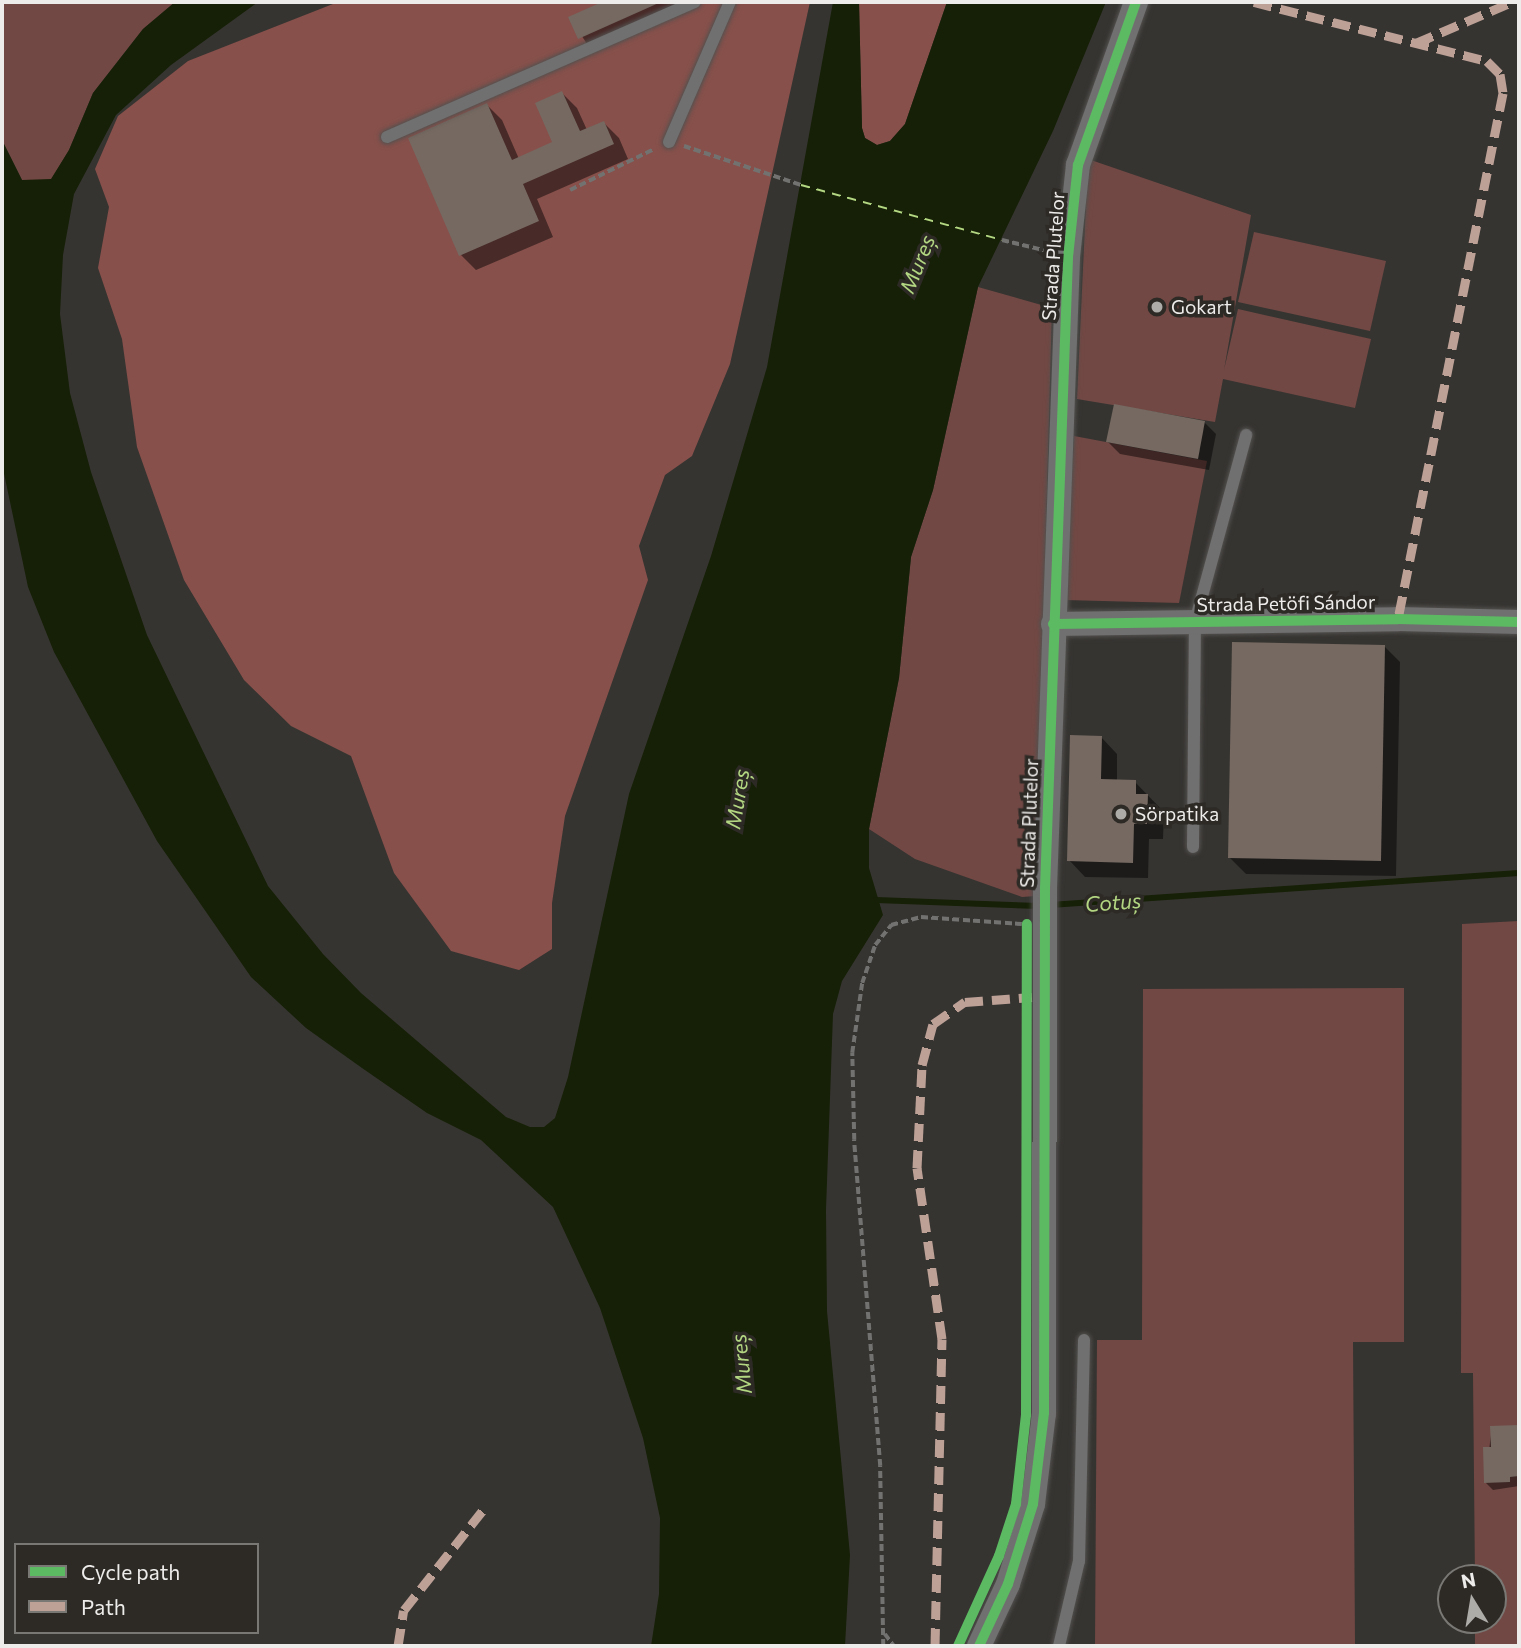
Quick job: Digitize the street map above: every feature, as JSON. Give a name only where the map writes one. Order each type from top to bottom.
[{"type":"street","name":"Strada Plutelor","points":[[979,1646],[1008,1584],[1033,1504],[1044,1413],[1033,928],[1045,888],[1068,257],[1078,166],[1136,2]]},
{"type":"street","name":"Strada Petöfi Sándor","points":[[1053,624],[1519,622]]},
{"type":"lane","points":[[387,137],[695,2]]},
{"type":"lane","points":[[669,142],[730,2]]},
{"type":"lane","points":[[1193,847],[1195,622],[1246,435]]},
{"type":"lane","points":[[1059,1646],[1080,1562],[1084,1340]]},
{"type":"path","points":[[570,190],[669,142],[802,185]]},
{"type":"path","points":[[1002,240],[1068,257]]},
{"type":"path","points":[[883,1646],[880,1466],[854,1140],[852,1052],[862,983],[875,946],[891,925],[921,917],[1033,928]]},
{"type":"path","points":[[884,1633],[894,1646]]},
{"type":"shaded area","points":[[2,2],[175,2],[143,29],[93,93],[69,150],[51,180],[22,180],[2,140]]},
{"type":"shaded area","points":[[338,2],[810,2],[730,364],[692,456],[665,475],[639,546],[648,580],[565,816],[552,903],[552,949],[519,970],[451,951],[394,873],[351,756],[291,726],[244,680],[184,580],[137,447],[122,339],[98,268],[109,207],[95,169],[118,116],[188,61]]},
{"type":"shaded area","points":[[859,2],[947,2],[905,124],[890,141],[877,145],[865,138],[862,128]]},
{"type":"shaded area","name":"Gokart","points":[[1088,159],[1251,215],[1224,370],[1238,309],[1371,339],[1355,408],[1223,379],[1215,422],[1077,399]]},
{"type":"shaded area","points":[[1254,232],[1386,261],[1370,331],[1238,302]]},
{"type":"shaded area","points":[[978,287],[1052,308],[1036,896],[1022,897],[915,859],[869,829],[899,678],[911,557],[933,490]]},
{"type":"shaded area","points":[[1074,436],[1207,461],[1179,603],[1065,600]]},
{"type":"shaded area","points":[[1519,921],[1519,1646],[1475,1646],[1475,1634],[1507,1634],[1507,1564],[1475,1564],[1473,1373],[1461,1373],[1462,924]]},
{"type":"shaded area","points":[[1404,988],[1404,1342],[1353,1342],[1355,1646],[1095,1646],[1097,1340],[1142,1340],[1143,989]]},
{"type":"water","name":"Mureș","points":[[175,2],[258,2],[171,65],[116,115],[74,194],[63,255],[60,314],[70,393],[91,472],[147,635],[268,886],[323,954],[361,993],[506,1117],[530,1127],[544,1127],[555,1118],[568,1077],[629,794],[711,556],[767,367],[833,2],[859,2],[862,128],[865,138],[877,145],[890,141],[905,124],[947,2],[1106,2],[1053,131],[978,287],[933,490],[911,557],[899,678],[869,829],[869,868],[883,915],[842,981],[833,1014],[826,1210],[827,1311],[850,1555],[845,1646],[651,1646],[659,1594],[660,1518],[643,1438],[600,1308],[553,1207],[481,1140],[427,1113],[362,1068],[306,1028],[251,977],[157,841],[54,652],[28,587],[2,464],[2,140],[22,180],[51,179],[69,150],[93,93],[143,29]]},
{"type":"building","points":[[602,2],[661,2],[578,39],[568,17]]},
{"type":"building","points":[[562,91],[580,131],[604,121],[614,144],[523,184],[539,221],[459,256],[408,138],[487,103],[512,160],[552,142],[535,103]]},
{"type":"building","points":[[1114,404],[1205,421],[1198,459],[1106,442]]},
{"type":"building","points":[[1232,642],[1385,645],[1381,861],[1228,858]]},
{"type":"building","points":[[1070,735],[1102,736],[1101,779],[1136,780],[1136,794],[1148,794],[1147,824],[1134,824],[1133,863],[1067,861]]},
{"type":"building","points":[[1519,1425],[1519,1476],[1510,1477],[1510,1482],[1484,1483],[1483,1447],[1491,1447],[1490,1426]]},
{"type":"waterway","name":"Cotuș","points":[[1050,905],[1519,873]]},
{"type":"waterway","name":"Cotuș","points":[[876,900],[1039,906]]},
{"type":"ferry route","points":[[801,185],[1002,240]]},
{"type":"marked path","points":[[1254,2],[1487,61],[1500,74],[1503,93],[1398,619]]},
{"type":"marked path","points":[[1416,43],[1512,2]]},
{"type":"marked path","points":[[935,1646],[942,1339],[917,1168],[922,1065],[933,1024],[965,1002],[1032,997]]},
{"type":"marked path","points":[[398,1646],[404,1610],[487,1505]]},
{"type":"cycle path","points":[[979,1646],[1008,1584],[1033,1504],[1044,1413],[1045,888],[1068,257],[1078,165],[1136,2]]},
{"type":"cycle path","points":[[1053,624],[1398,619],[1519,622]]},
{"type":"cycle path","points":[[958,1646],[999,1556],[1016,1504],[1026,1415],[1027,924]]},
{"type":"place","name":"Gokart","points":[[1157,307]]},
{"type":"place","name":"Sörpatika","points":[[1121,814]]}]
